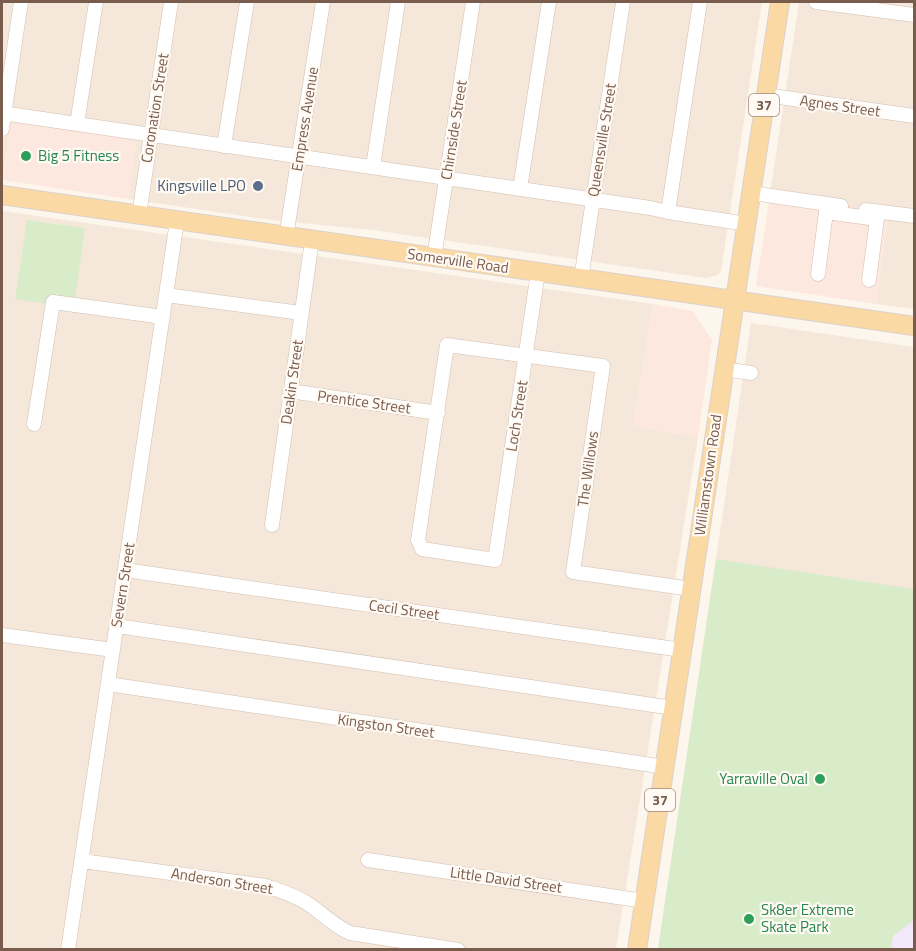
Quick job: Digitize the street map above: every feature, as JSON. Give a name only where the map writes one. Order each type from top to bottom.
[{"type":"main road","name":"Williamstown Road","points":[[637,950],[780,2]]},
{"type":"main road","name":"Somerville Road","points":[[2,195],[915,326]]},
{"type":"street","points":[[2,129],[21,2]]},
{"type":"street","points":[[77,124],[96,2]]},
{"type":"street","name":"Coronation Street","points":[[139,215],[171,2]]},
{"type":"street","points":[[224,146],[246,2]]},
{"type":"street","name":"Empress Avenue","points":[[286,237],[322,2]]},
{"type":"street","points":[[373,167],[398,2]]},
{"type":"street","name":"Chirnside Street","points":[[434,258],[473,2]]},
{"type":"street","points":[[520,189],[549,2]]},
{"type":"street","name":"Queensville Street","points":[[581,279],[623,2]]},
{"type":"street","points":[[668,212],[700,2]]},
{"type":"street","points":[[816,2],[915,15]]},
{"type":"street","name":"Agnes Street","points":[[765,95],[915,116]]},
{"type":"street","points":[[3,114],[747,224]]},
{"type":"street","points":[[752,193],[915,216]]},
{"type":"street","points":[[818,274],[826,212],[877,219],[869,280]]},
{"type":"street","name":"Severn Street","points":[[68,950],[177,221]]},
{"type":"street","name":"Deakin Street","points":[[272,525],[312,240]]},
{"type":"street","name":"Loch Street","points":[[438,413],[418,540],[422,549],[495,560],[538,272]]},
{"type":"street","points":[[166,295],[301,313]]},
{"type":"street","points":[[34,424],[53,302],[163,317]]},
{"type":"street","points":[[438,413],[447,345],[526,357]]},
{"type":"street","name":"The Willows","points":[[526,357],[603,366],[573,572],[691,589]]},
{"type":"street","points":[[724,369],[751,373]]},
{"type":"street","name":"Prentice Street","points":[[290,391],[438,413]]},
{"type":"street","name":"Cecil Street","points":[[125,570],[682,650]]},
{"type":"street","points":[[117,626],[673,708]]},
{"type":"street","points":[[2,635],[113,650]]},
{"type":"street","name":"Kingston Street","points":[[108,684],[665,767]]},
{"type":"street","name":"Little David Street","points":[[368,860],[644,901]]},
{"type":"street","name":"Anderson Street","points":[[82,861],[266,886],[304,901],[336,927],[350,933],[458,950]]},
{"type":"shaded area","points":[[2,2],[762,2],[721,271],[718,275],[706,278],[372,230],[271,220],[128,199],[137,136],[2,179]]},
{"type":"shaded area","points":[[799,2],[914,2],[914,309],[876,304],[888,219],[769,201]]},
{"type":"shaded area","points":[[11,118],[137,136],[128,199],[2,180]]},
{"type":"shaded area","points":[[769,201],[888,219],[876,304],[756,286]]},
{"type":"shaded area","points":[[2,211],[653,304],[633,426],[698,437],[616,949],[2,950]]},
{"type":"shaded area","points":[[653,304],[693,311],[712,340],[698,437],[633,427]]},
{"type":"shaded area","points":[[751,323],[914,347],[914,949],[658,949]]},
{"type":"shaded area","points":[[914,920],[914,949],[891,950],[893,936]]},
{"type":"green space","points":[[27,220],[85,228],[75,301],[49,304],[15,299]]},
{"type":"green space","name":"Yarraville Oval","points":[[716,559],[914,589],[914,920],[893,936],[891,949],[658,949]]},
{"type":"place","name":"Big 5 Fitness","points":[[26,156]]},
{"type":"place","name":"Kingsville LPO","points":[[258,186]]},
{"type":"place","name":"Yarraville Oval","points":[[820,779]]},
{"type":"place","name":"Sk8er Extreme Skate Park","points":[[749,919]]}]
